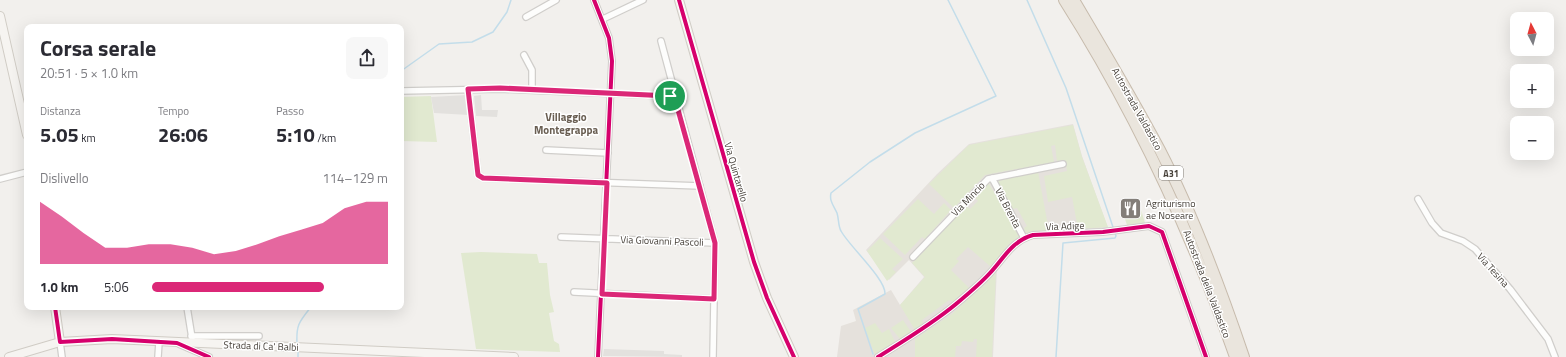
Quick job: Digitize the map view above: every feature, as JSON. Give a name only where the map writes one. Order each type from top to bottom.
[{"type":"highway","name":"Autostrada della Valdastico","points":[[1064,0],[1122,98],[1164,180],[1202,269],[1235,357]]},
{"type":"highway","name":"Autostrada Valdastico","points":[[1074,0],[1160,150],[1213,268],[1244,357]]},
{"type":"street","points":[[526,17],[556,0]]},
{"type":"street","points":[[594,0],[603,19],[609,38],[612,61],[598,357]]},
{"type":"street","points":[[603,19],[643,0]]},
{"type":"street","name":"Via Quintarello","points":[[679,0],[754,262],[767,298],[794,357]]},
{"type":"street","points":[[0,16],[24,122]]},
{"type":"street","points":[[660,41],[715,243],[713,357]]},
{"type":"street","points":[[524,55],[532,70],[532,90]]},
{"type":"street","points":[[404,91],[468,89],[532,90],[670,96],[675,99]]},
{"type":"street","points":[[468,89],[478,175],[483,178],[700,186]]},
{"type":"street","points":[[546,150],[608,153]]},
{"type":"street","name":"Via Mincio","points":[[913,257],[988,179],[1063,164]]},
{"type":"street","points":[[0,180],[24,173]]},
{"type":"street","name":"Via Brenta","points":[[992,178],[1024,238]]},
{"type":"street","name":"Via Tesina","points":[[1418,199],[1432,223],[1441,233],[1463,240],[1475,250],[1510,289],[1548,339],[1555,357]]},
{"type":"street","name":"Via Adige","points":[[878,357],[919,331],[951,308],[984,279],[1012,246],[1024,238],[1033,235],[1115,231],[1149,226],[1162,232],[1206,357]]},
{"type":"street","name":"Via Giovanni Pascoli","points":[[561,237],[715,243]]},
{"type":"street","points":[[574,292],[714,299]]},
{"type":"street","points":[[55,310],[62,357]]},
{"type":"street","points":[[187,310],[192,340]]},
{"type":"street","name":"Strada di Ca' Balbi","points":[[9,357],[60,342],[112,339],[177,343],[192,340],[259,336]]},
{"type":"street","name":"Strada di Ca' Balbi","points":[[192,340],[289,347],[514,357]]},
{"type":"street","points":[[158,357],[159,342]]},
{"type":"street","name":"Strada di Ca' Balbi","points":[[177,343],[209,357]]},
{"type":"street","name":"Via Quintarello","points":[[788,357],[789,345]]},
{"type":"shaded area","points":[[467,95],[469,115],[434,113],[431,97]]},
{"type":"shaded area","points":[[481,95],[482,110],[498,110],[497,117],[476,116],[474,96]]},
{"type":"shaded area","points":[[1073,124],[1082,156],[1109,231],[1033,235],[1017,242],[997,267],[993,357],[837,357],[841,326],[856,321],[853,310],[891,290],[900,305],[924,277],[909,260],[889,280],[866,250],[937,174],[969,144]]},
{"type":"shaded area","points":[[604,349],[664,351],[664,354],[682,355],[682,357],[603,356]]},
{"type":"green space","points":[[431,96],[437,142],[404,141],[404,97]]},
{"type":"green space","points":[[1073,125],[1082,157],[1108,227],[1078,229],[1072,197],[1048,202],[1044,176],[1067,171],[1065,160],[1057,161],[1055,145],[1051,146],[1054,162],[985,175],[954,208],[929,184],[969,145]]},
{"type":"green space","points":[[1038,172],[1049,231],[1026,233],[1024,228],[1027,226],[1017,208],[1013,209],[998,182],[1000,180]]},
{"type":"green space","points":[[987,184],[989,184],[1020,236],[1009,244],[991,267],[968,247],[956,259],[959,261],[951,270],[969,288],[953,302],[949,300],[922,320],[924,324],[915,330],[900,305],[925,277],[912,263],[966,206],[970,209],[978,201],[975,197]]},
{"type":"green space","points":[[918,199],[934,214],[944,203],[951,210],[925,239],[922,237],[905,255],[883,234]]},
{"type":"green space","points":[[1140,206],[1145,223],[1128,228],[1124,216],[1138,212],[1137,208]]},
{"type":"green space","points":[[880,238],[903,259],[892,269],[896,272],[887,281],[867,251]]},
{"type":"green space","points":[[481,252],[537,254],[539,263],[547,263],[550,295],[554,312],[549,313],[554,341],[559,344],[560,352],[476,349],[461,253]]},
{"type":"green space","points":[[996,273],[992,357],[976,357],[977,339],[974,339],[973,342],[962,341],[961,346],[956,346],[955,357],[915,357],[915,339],[952,314]]},
{"type":"green space","points":[[903,320],[911,332],[900,339],[891,328]]},
{"type":"green space","points":[[875,323],[882,333],[889,329],[895,342],[875,355],[865,328]]},
{"type":"waterway","points":[[404,69],[439,44],[472,42],[493,32],[507,12],[511,0]]},
{"type":"waterway","points":[[873,354],[858,309],[885,294],[884,288],[874,271],[841,231],[837,213],[831,201],[831,193],[870,162],[915,133],[996,96],[948,0]]},
{"type":"waterway","points":[[1027,0],[1066,88],[1116,236],[1115,238],[1063,243],[1056,357]]},
{"type":"waterway","points":[[297,344],[299,324],[309,310]]},
{"type":"waterway","points":[[298,350],[298,357]]},
{"type":"cycle path","points":[[594,0],[609,38],[612,61],[598,357]]},
{"type":"cycle path","points":[[679,0],[754,262],[767,298],[794,357]]},
{"type":"cycle path","points":[[878,357],[928,325],[956,304],[974,289],[1019,241],[1033,235],[1103,232],[1149,226],[1162,232],[1206,357]]},
{"type":"cycle path","points":[[55,310],[60,342],[112,339],[177,343],[209,357]]},
{"type":"place","name":"Agriturismo ae Noseare","points":[[1131,209]]},
{"type":"district","name":"Villaggio Montegrappa","points":[[566,123]]},
{"type":"route","points":[[500,88],[670,96],[675,99],[715,243],[714,299],[602,294],[607,183],[483,178],[478,175],[468,89],[500,88]]}]
